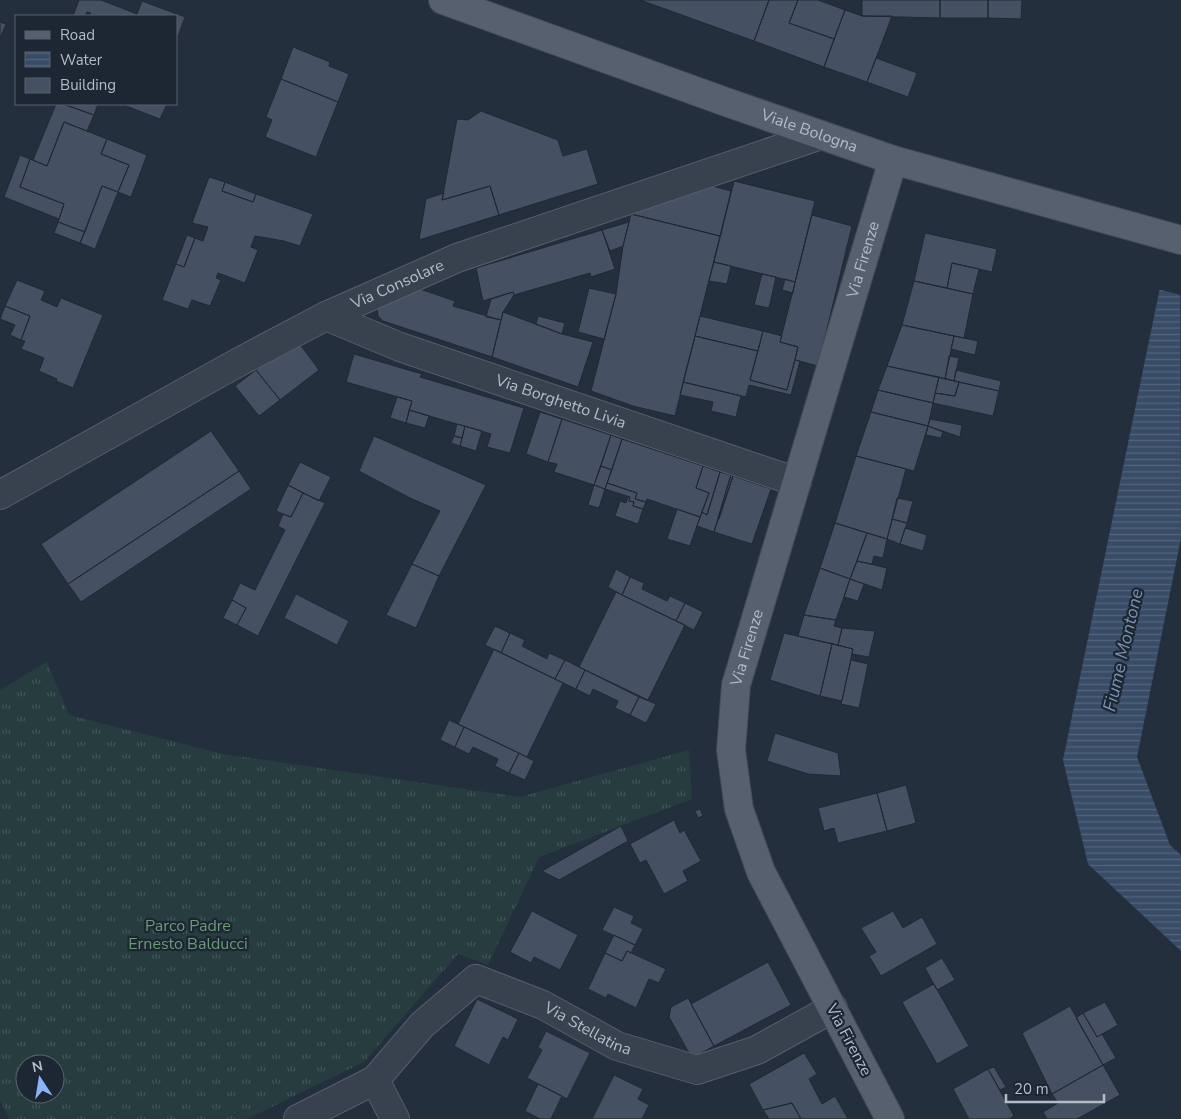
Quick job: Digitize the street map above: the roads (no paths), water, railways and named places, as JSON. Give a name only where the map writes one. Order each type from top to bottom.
[{"type":"main road","name":"Viale Bologna","points":[[443,0],[894,160],[1181,240]]},
{"type":"main road","name":"Via Firenze","points":[[890,1119],[761,872],[739,809],[731,750],[736,685],[894,160]]},
{"type":"street","name":"Via Consolare","points":[[0,495],[239,362],[326,316],[457,258],[821,135]]},
{"type":"street","name":"Via Borghetto Livia","points":[[326,316],[400,347],[797,482]]},
{"type":"street","name":"Via Stellatina","points":[[375,1080],[422,1025],[476,979],[543,1005],[617,1046],[698,1070],[757,1050],[832,1008]]},
{"type":"street","points":[[298,1119],[375,1080],[395,1119]]},
{"type":"water","name":"Fiume Montone","points":[[1180,190],[1181,538],[1137,757],[1170,845],[1181,855],[1181,951],[1088,864],[1063,760]]},
{"type":"park label","name":"Parco Padre Ernesto Balducci","points":[[188,935]]}]
